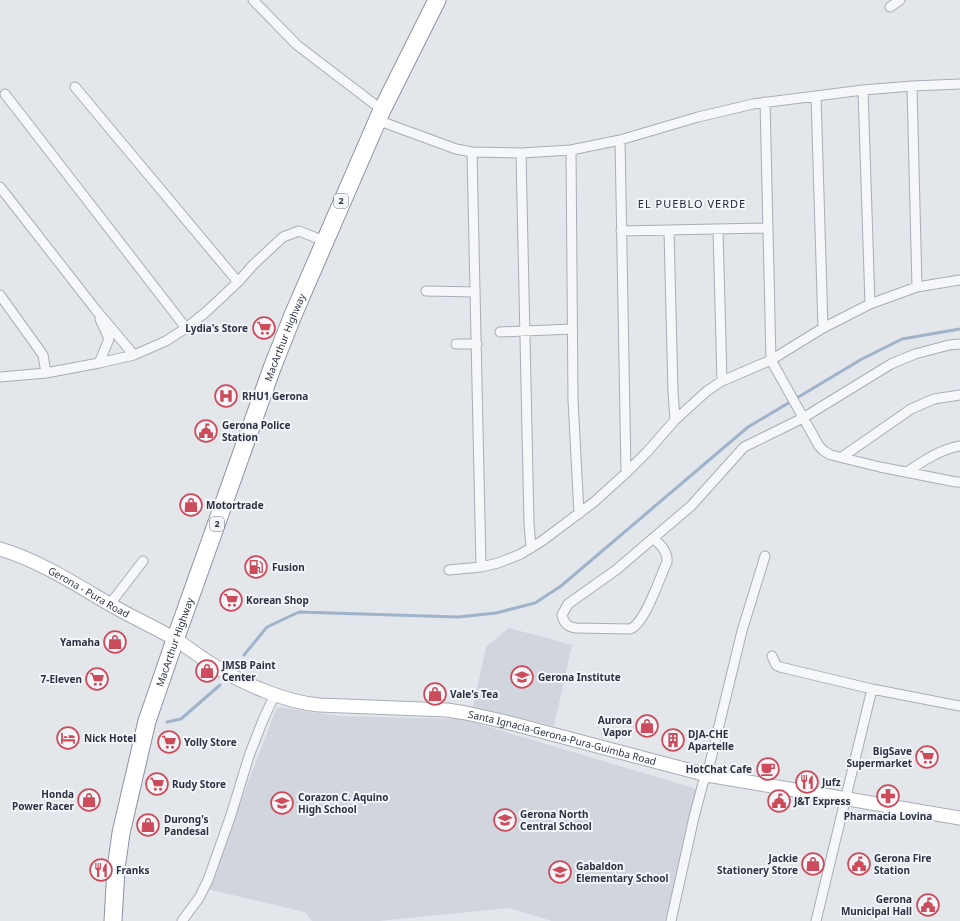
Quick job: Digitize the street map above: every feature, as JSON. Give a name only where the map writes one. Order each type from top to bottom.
[{"type":"highway","name":"MacArthur Highway","points":[[113,921],[116,869],[121,834],[147,721],[175,640],[272,368],[293,314],[379,115],[433,2]]},
{"type":"main road","name":"Gerona - Pura Road","points":[[0,549],[45,567],[175,640]]},
{"type":"main road","name":"Santa Ignacia-Gerona-Pura-Guimba Road","points":[[175,640],[217,668],[243,681],[303,703],[447,710],[466,713],[510,723],[707,776],[960,818]]},
{"type":"street","points":[[253,0],[297,45],[379,115],[456,149],[472,152],[521,153],[571,150],[620,140],[698,117],[765,102],[863,90],[960,84]]},
{"type":"street","points":[[890,8],[900,0]]},
{"type":"street","points":[[912,86],[917,287]]},
{"type":"street","points":[[75,87],[238,282]]},
{"type":"street","points":[[863,90],[870,304]]},
{"type":"street","points":[[5,94],[186,328]]},
{"type":"street","points":[[816,96],[823,328]]},
{"type":"street","points":[[765,102],[771,360],[821,449],[831,455],[960,482]]},
{"type":"street","points":[[620,140],[626,473]]},
{"type":"street","points":[[571,150],[573,400],[579,514]]},
{"type":"street","points":[[472,152],[480,567]]},
{"type":"street","points":[[521,153],[529,523],[531,548]]},
{"type":"street","points":[[0,187],[96,310],[134,355]]},
{"type":"street","points":[[621,231],[768,228]]},
{"type":"street","points":[[0,377],[46,373],[134,355],[166,341],[186,328],[238,282],[258,260],[283,237],[299,230],[324,241]]},
{"type":"street","points":[[669,230],[675,420]]},
{"type":"street","points":[[718,230],[722,381]]},
{"type":"street","points":[[449,570],[480,567],[510,559],[556,532],[626,473],[675,420],[703,394],[722,381],[771,360],[823,328],[870,304],[917,287],[960,280]]},
{"type":"street","points":[[426,291],[475,292]]},
{"type":"street","points":[[0,296],[43,355],[46,373]]},
{"type":"street","points":[[96,310],[109,339],[99,363]]},
{"type":"street","points":[[500,332],[572,329]]},
{"type":"street","points":[[456,344],[476,344]]},
{"type":"street","points":[[654,538],[664,550],[668,559],[644,614],[637,625],[630,629],[576,628],[570,627],[564,622],[562,615],[568,604],[616,570],[691,506],[741,450],[800,414],[891,364],[915,354],[948,345],[960,344]]},
{"type":"street","points":[[842,457],[911,409],[934,399],[960,395]]},
{"type":"street","points":[[907,472],[933,456],[948,449],[960,446]]},
{"type":"street","points":[[671,921],[694,817],[703,783],[707,776],[742,632],[765,556]]},
{"type":"street","points":[[110,604],[143,561]]},
{"type":"street","points":[[772,656],[776,665],[780,668],[960,706]]},
{"type":"street","points":[[816,921],[872,688]]},
{"type":"street","points":[[182,921],[199,898],[208,880],[231,815],[249,756],[275,694]]},
{"type":"shaded area","name":"Gerona Institute","points":[[509,628],[572,645],[554,726],[473,707],[486,647]]},
{"type":"shaded area","name":"Gerona North Central School","points":[[277,707],[339,716],[462,719],[697,789],[673,894],[665,921],[552,921],[509,908],[379,921],[312,921],[305,912],[207,889]]},
{"type":"waterway","points":[[244,655],[267,627],[299,612],[458,617],[496,613],[535,603],[561,586],[748,427],[862,359],[902,339],[960,329]]},
{"type":"waterway","points":[[167,722],[181,719],[220,685]]},
{"type":"place","name":"Lydia's Store","points":[[264,328]]},
{"type":"place","name":"RHU1 Gerona","points":[[226,396]]},
{"type":"place","name":"Gerona Police Station","points":[[206,431]]},
{"type":"place","name":"Motortrade","points":[[191,505]]},
{"type":"place","name":"Fusion","points":[[256,567]]},
{"type":"place","name":"Korean Shop","points":[[231,600]]},
{"type":"place","name":"Yamaha","points":[[115,642]]},
{"type":"place","name":"JMSB Paint Center","points":[[207,671]]},
{"type":"place","name":"Gerona Institute","points":[[522,677]]},
{"type":"place","name":"7-Eleven","points":[[97,679]]},
{"type":"place","name":"Vale's Tea","points":[[435,694]]},
{"type":"place","name":"Aurora Vapor","points":[[647,726]]},
{"type":"place","name":"Nick Hotel","points":[[68,738]]},
{"type":"place","name":"DJA-CHE Apartelle","points":[[673,740]]},
{"type":"place","name":"Yolly Store","points":[[169,742]]},
{"type":"place","name":"BigSave Supermarket","points":[[927,757]]},
{"type":"place","name":"HotChat Cafe","points":[[768,769]]},
{"type":"place","name":"Jufz","points":[[807,782]]},
{"type":"place","name":"Rudy Store","points":[[157,784]]},
{"type":"place","name":"Pharmacia Lovina","points":[[888,796]]},
{"type":"place","name":"Honda Power Racer","points":[[89,800]]},
{"type":"place","name":"J&T Express","points":[[779,801]]},
{"type":"place","name":"Corazon C. Aquino High School","points":[[282,803]]},
{"type":"place","name":"Gerona North Central School","points":[[505,820]]},
{"type":"place","name":"Durong's Pandesal","points":[[148,825]]},
{"type":"place","name":"Jackie Stationery Store","points":[[813,864]]},
{"type":"place","name":"Gerona Fire Station","points":[[859,864]]},
{"type":"place","name":"Franks","points":[[101,870]]},
{"type":"place","name":"Gabaldon Elementary School","points":[[560,872]]},
{"type":"place","name":"Gerona Municipal Hall","points":[[928,905]]},
{"type":"district","name":"EL PUEBLO VERDE","points":[[692,204]]}]
